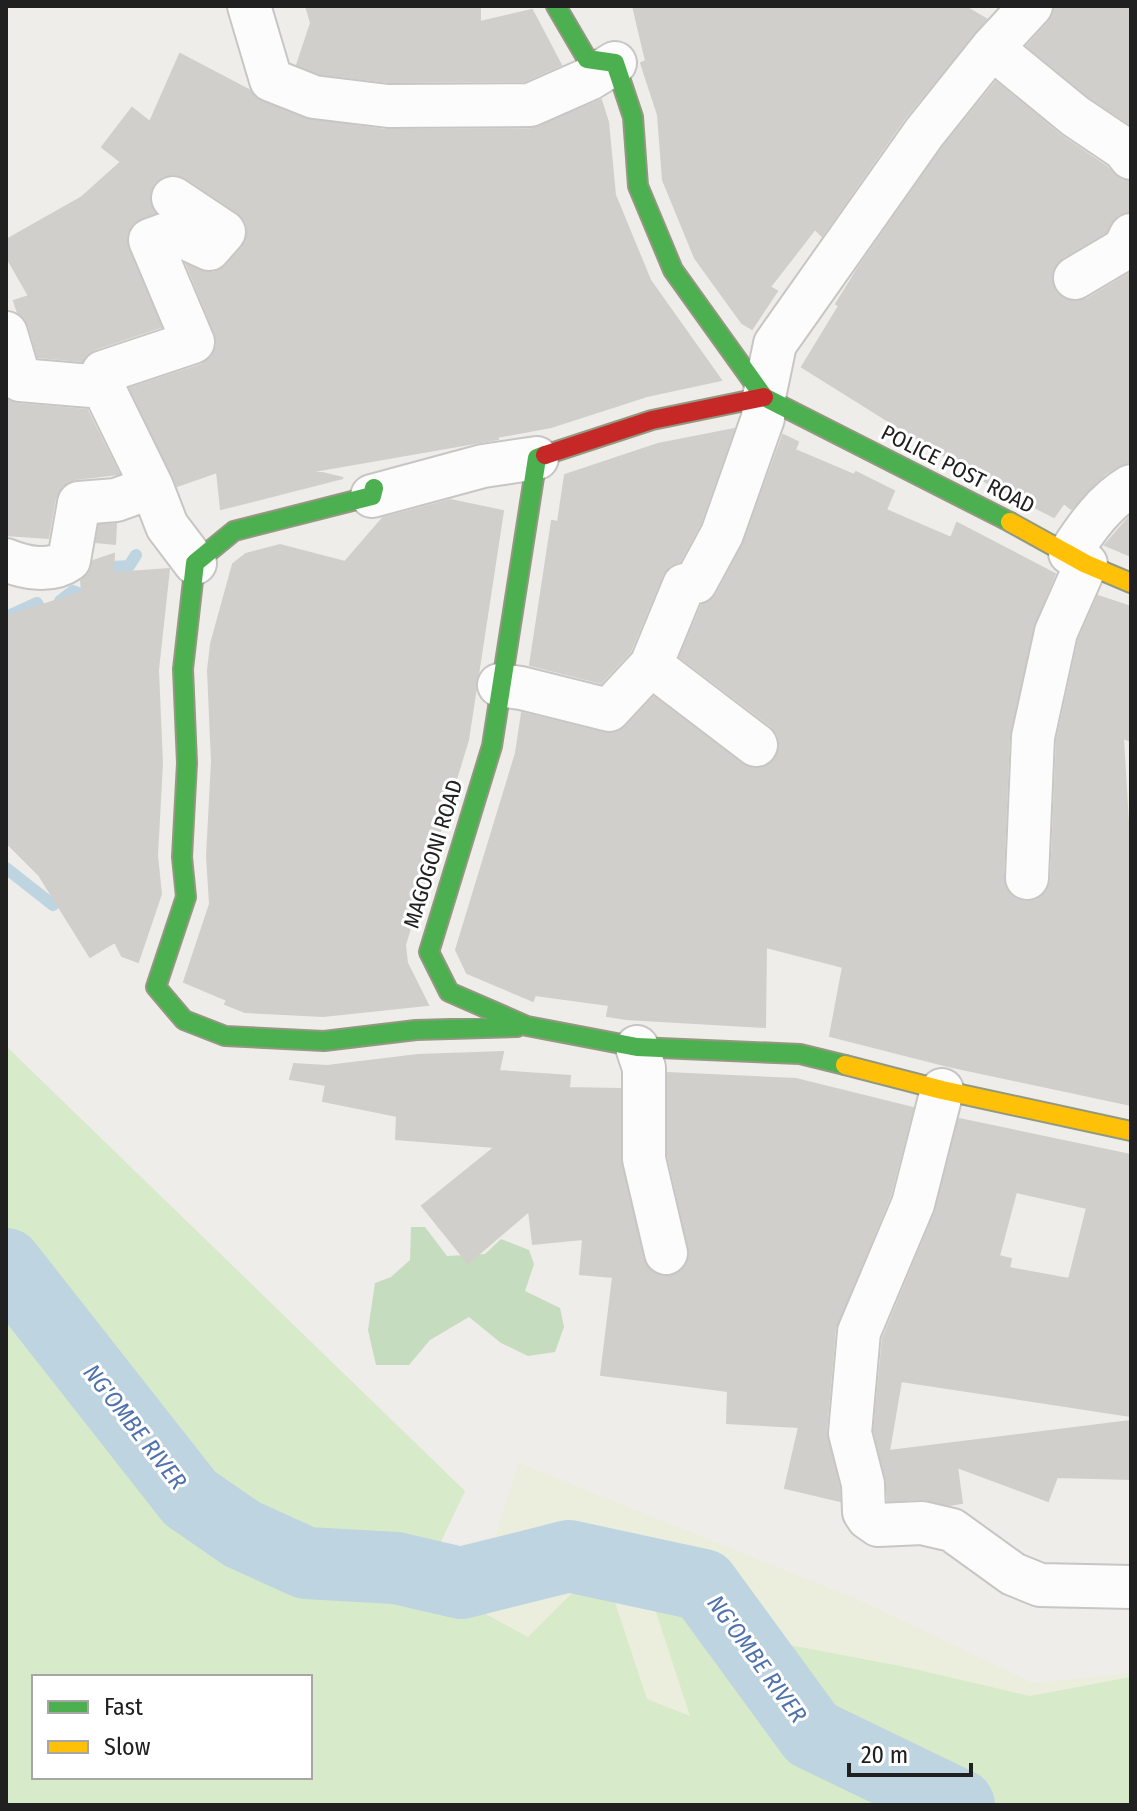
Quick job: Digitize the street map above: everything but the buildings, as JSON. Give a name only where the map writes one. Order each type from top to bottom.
[{"type":"street","points":[[249,6],[271,80],[314,97],[388,106],[530,105],[589,79],[615,63]]},
{"type":"street","points":[[556,6],[587,59],[615,63]]},
{"type":"street","points":[[499,685],[609,710],[651,665],[684,585],[696,582],[722,534],[763,418],[775,344],[924,133],[992,48],[1031,6]]},
{"type":"street","points":[[992,48],[1075,116],[1124,149],[1131,158]]},
{"type":"street","points":[[615,63],[633,117],[638,186],[673,270],[764,397]]},
{"type":"street","points":[[173,198],[224,232],[209,249],[172,232],[150,240],[193,342],[103,372],[103,387],[152,487],[167,526],[195,563],[183,669],[187,763],[182,857],[186,897],[156,987],[184,1020],[225,1036],[324,1041],[416,1030],[527,1026]]},
{"type":"street","points":[[1075,278],[1124,249],[1131,235]]},
{"type":"street","points":[[6,333],[13,382],[103,387]]},
{"type":"street","points":[[195,563],[234,531],[373,492],[483,466],[537,458],[652,420],[764,397]]},
{"type":"street","name":"POLICE POST ROAD","points":[[764,397],[1131,583]]},
{"type":"street","name":"MAGOGONI ROAD","points":[[537,458],[499,685],[492,746],[429,952],[449,992],[527,1026],[637,1047],[800,1054],[942,1090],[1131,1131]]},
{"type":"street","points":[[1027,878],[1033,737],[1056,632],[1090,523],[1131,486]]},
{"type":"street","points":[[6,560],[25,568],[60,566],[69,560],[79,503],[116,500],[152,487]]},
{"type":"street","points":[[651,665],[756,745]]},
{"type":"street","points":[[637,1047],[644,1068],[644,1159],[666,1253]]},
{"type":"street","points":[[942,1090],[913,1204],[859,1332],[850,1433],[863,1484],[864,1512],[878,1525],[922,1523],[952,1530],[1013,1574],[1040,1585],[1131,1587]]},
{"type":"green space","points":[[6,1046],[465,1491],[423,1580],[528,1637],[602,1563],[647,1699],[690,1716],[637,1554],[774,1642],[910,1668],[1030,1696],[1131,1677],[1131,1805],[6,1805]]},
{"type":"green space","points":[[411,1227],[425,1227],[447,1256],[485,1254],[501,1239],[529,1250],[534,1264],[525,1291],[560,1308],[564,1327],[555,1352],[528,1356],[501,1343],[469,1317],[430,1340],[409,1365],[376,1365],[368,1330],[375,1283],[391,1277],[410,1260]]},
{"type":"green space","points":[[519,1463],[861,1601],[1033,1683],[1131,1673],[1131,1805],[407,1805]]},
{"type":"waterway","points":[[97,568],[129,566],[136,555]]},
{"type":"waterway","points":[[60,601],[73,591],[86,596],[88,602]]},
{"type":"waterway","points":[[6,617],[37,603],[45,619]]},
{"type":"waterway","points":[[6,868],[53,905],[67,893]]},
{"type":"waterway","name":"NG'OMBE RIVER","points":[[6,1264],[190,1498],[242,1534],[306,1563],[396,1568],[461,1583],[569,1556],[703,1585],[812,1734],[959,1805]]},
{"type":"traffic: fast","points":[[556,6],[587,59],[615,63],[633,117],[638,186],[673,270],[764,397],[1010,522]]},
{"type":"traffic: fast","points":[[545,455],[537,458],[492,746],[429,952],[449,992],[527,1026],[637,1047],[800,1054],[845,1065]]},
{"type":"traffic: fast","points":[[374,488],[372,496],[234,531],[195,563],[183,669],[187,763],[182,857],[186,897],[156,987],[184,1020],[225,1036],[324,1041],[416,1030],[517,1027]]},
{"type":"traffic: slow","points":[[1010,522],[1086,564],[1131,583]]},
{"type":"traffic: slow","points":[[845,1065],[942,1090],[1131,1131]]},
{"type":"traffic: jam","points":[[545,455],[652,420],[764,397]]}]
